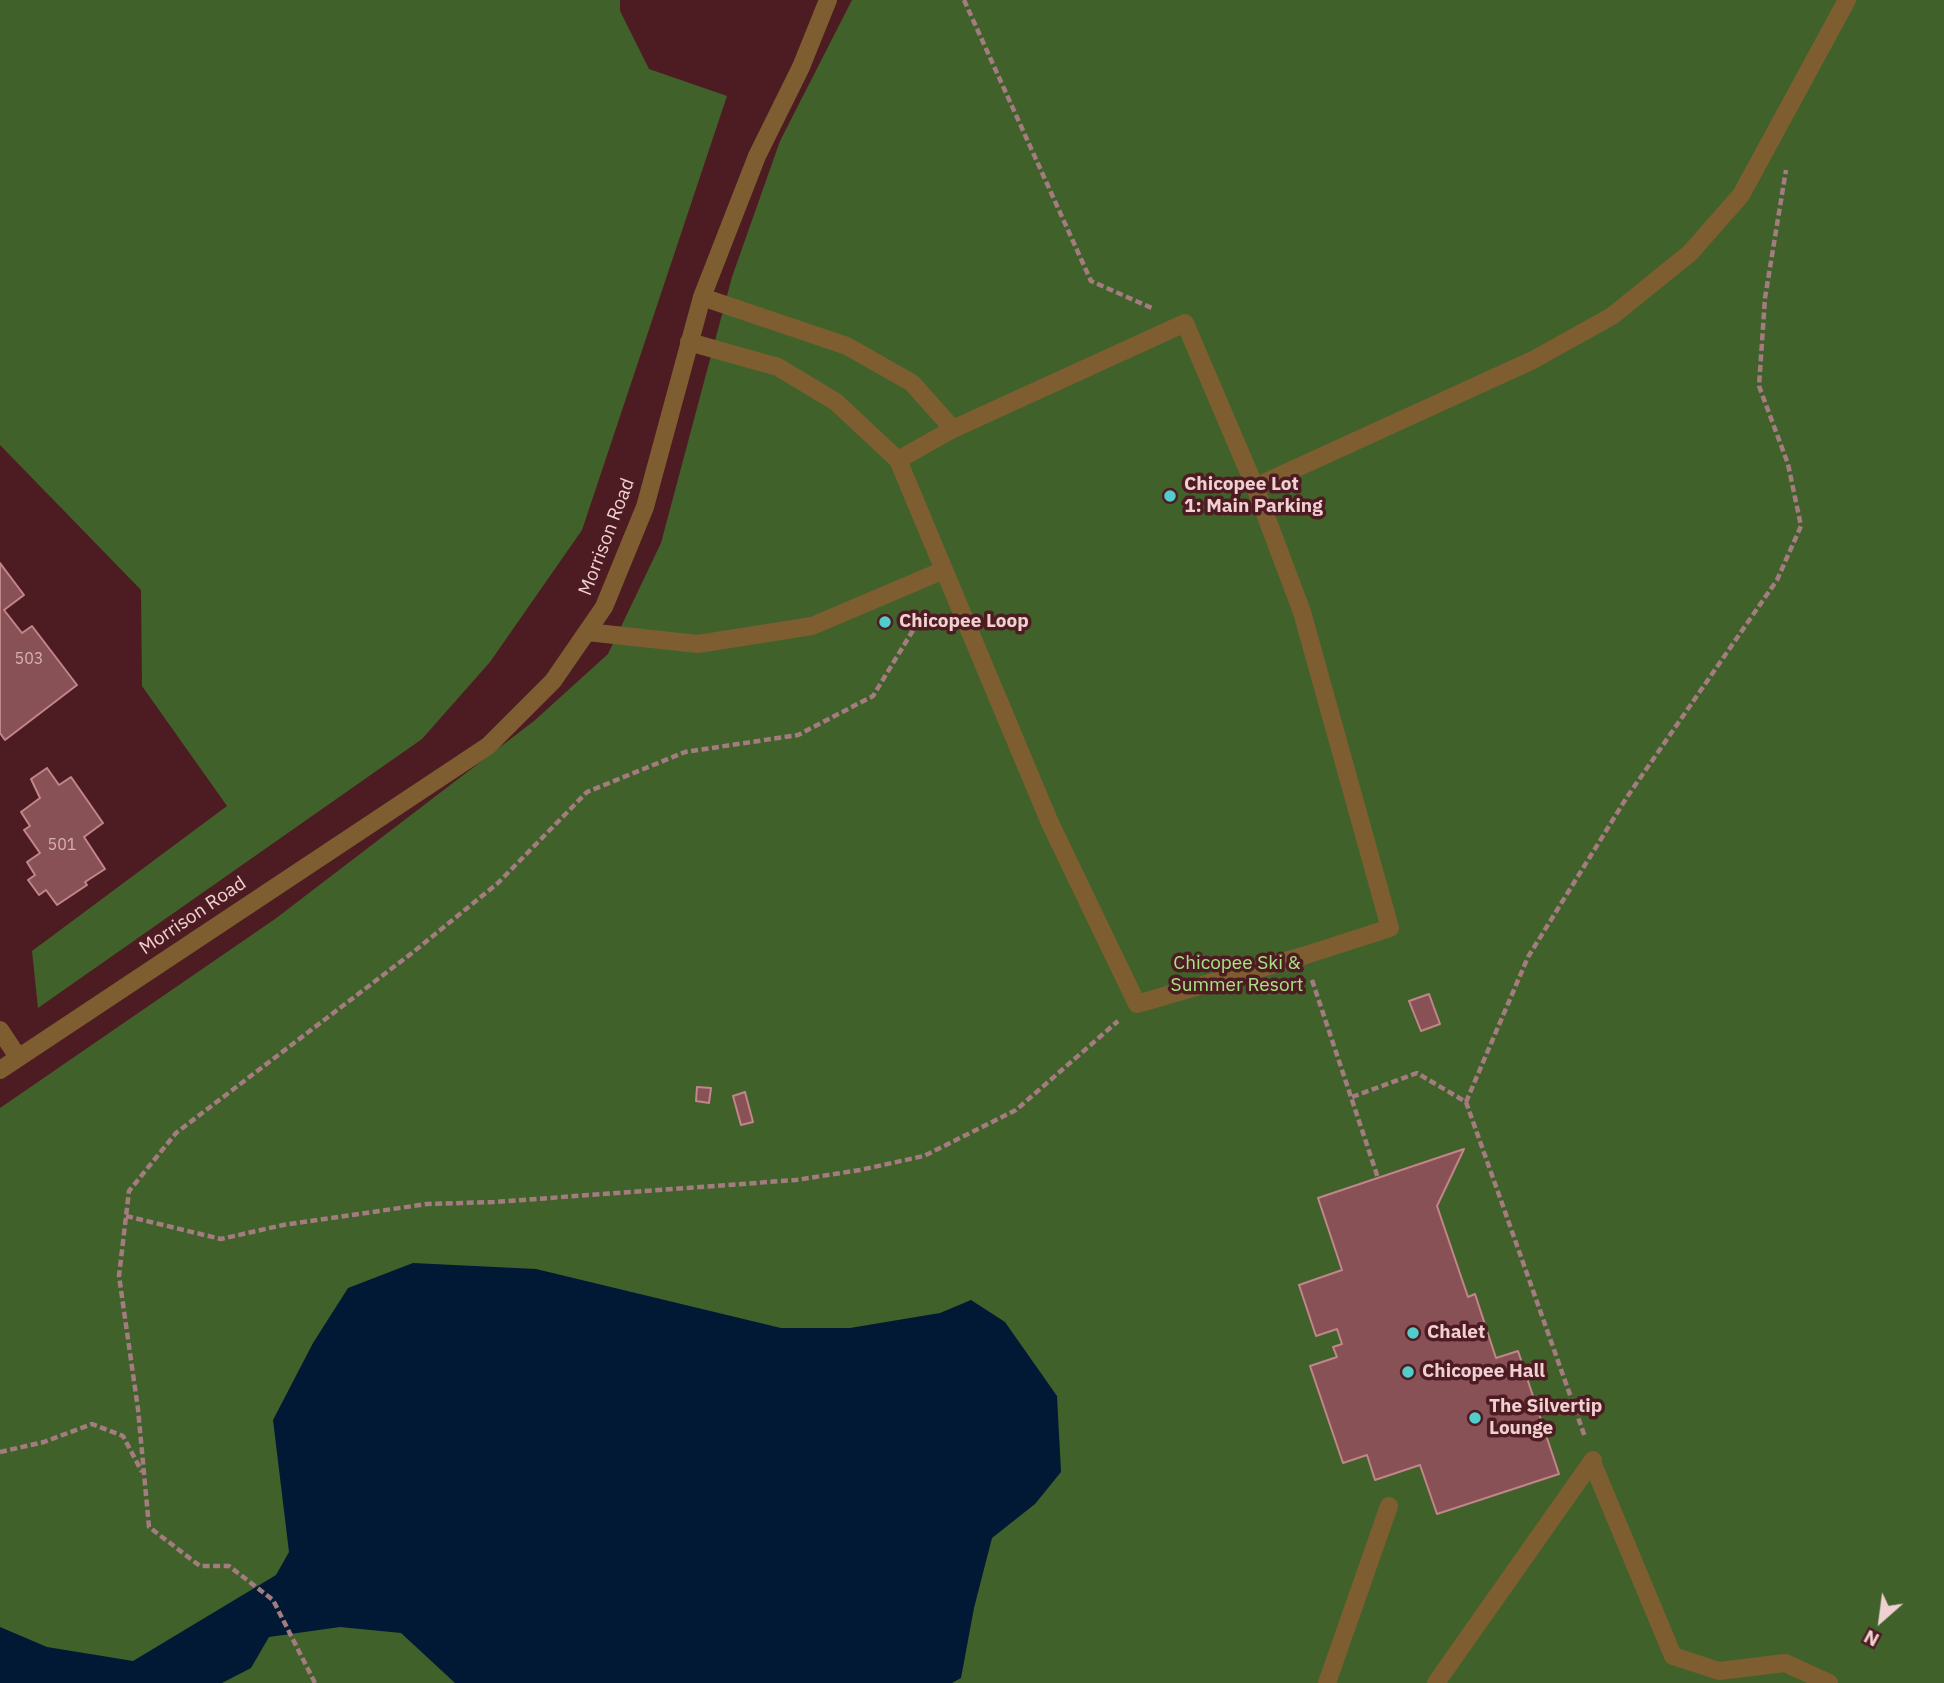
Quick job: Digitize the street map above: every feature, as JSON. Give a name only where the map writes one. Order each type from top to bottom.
[{"type":"street","name":"Morrison Road","points":[[0,1070],[488,746],[553,681],[604,607],[645,507],[702,297],[757,156],[801,67],[828,0]]},
{"type":"street","points":[[1255,487],[1533,360],[1612,316],[1690,253],[1741,195],[1847,0]]},
{"type":"street","points":[[702,297],[847,346],[912,383],[953,429]]},
{"type":"street","points":[[689,342],[778,367],[836,402],[898,460],[1050,823],[1137,1004],[1390,928],[1302,612],[1255,487],[1185,323],[953,429],[898,460]]},
{"type":"street","points":[[587,632],[698,645],[812,626],[944,570]]},
{"type":"street","points":[[0,1031],[18,1057]]},
{"type":"street","points":[[1436,1683],[1593,1461]]},
{"type":"street","points":[[1593,1461],[1673,1656],[1719,1671],[1785,1663],[1829,1683]]},
{"type":"street","points":[[1326,1683],[1389,1506]]},
{"type":"path","points":[[964,0],[1091,281],[1185,323]]},
{"type":"path","points":[[1466,1102],[1528,957],[1626,797],[1777,580],[1801,526],[1788,464],[1759,386],[1765,298],[1786,169],[1780,124]]},
{"type":"path","points":[[314,1683],[273,1600],[229,1566],[200,1566],[149,1527],[138,1409],[119,1276],[129,1191],[176,1133],[412,953],[498,883],[587,792],[685,752],[798,735],[873,696],[915,628],[962,611]]},
{"type":"path","points":[[1303,956],[1378,1178]]},
{"type":"path","points":[[126,1216],[221,1239],[283,1225],[427,1204],[494,1202],[796,1180],[860,1170],[924,1156],[1016,1110],[1137,1004]]},
{"type":"path","points":[[1352,1097],[1417,1073],[1466,1102],[1593,1461]]},
{"type":"path","points":[[0,1452],[44,1442],[92,1424],[123,1436],[144,1476]]},
{"type":"green space","points":[[0,0],[620,0],[620,11],[649,69],[727,96],[582,530],[490,662],[422,739],[38,1008],[32,951],[227,806],[142,686],[141,590],[0,445]]},
{"type":"green space","name":"Chicopee Ski & Summer Resort","points":[[852,0],[1944,0],[1944,1683],[0,1683],[0,1108],[275,919],[534,721],[608,654],[661,543],[732,277],[780,141]]},
{"type":"water","points":[[413,1263],[536,1269],[781,1328],[850,1328],[940,1313],[971,1300],[1005,1322],[1057,1396],[1061,1472],[1035,1504],[992,1538],[974,1608],[961,1678],[952,1683],[455,1683],[401,1633],[340,1627],[269,1637],[251,1668],[222,1683],[0,1683],[0,1627],[47,1647],[133,1661],[276,1575],[289,1552],[273,1420],[313,1343],[348,1288]]},
{"type":"building","points":[[0,563],[24,595],[4,610],[22,633],[32,626],[77,685],[5,740],[0,733]]},
{"type":"building","points":[[47,768],[59,785],[71,777],[103,823],[84,837],[105,869],[57,905],[46,890],[39,895],[28,880],[35,875],[27,862],[40,853],[24,830],[30,826],[21,812],[40,798],[31,779]]},
{"type":"building","points":[[1429,994],[1440,1024],[1421,1031],[1409,1001]]},
{"type":"building","points":[[697,1087],[711,1088],[709,1103],[696,1101]]},
{"type":"building","points":[[745,1092],[753,1122],[741,1125],[733,1096]]},
{"type":"building","name":"Chalet","points":[[1464,1149],[1437,1206],[1468,1297],[1475,1294],[1496,1358],[1518,1351],[1559,1474],[1437,1514],[1420,1465],[1375,1480],[1367,1455],[1343,1463],[1310,1366],[1337,1357],[1333,1347],[1342,1344],[1337,1329],[1316,1336],[1299,1285],[1342,1270],[1318,1198]]},
{"type":"place","name":"Chicopee Lot 1: Main Parking","points":[[1170,496]]},
{"type":"place","name":"Chicopee Loop","points":[[885,622]]},
{"type":"place","name":"Chalet","points":[[1413,1333]]},
{"type":"place","name":"Chicopee Hall","points":[[1408,1372]]},
{"type":"place","name":"The Silvertip Lounge","points":[[1475,1418]]}]
